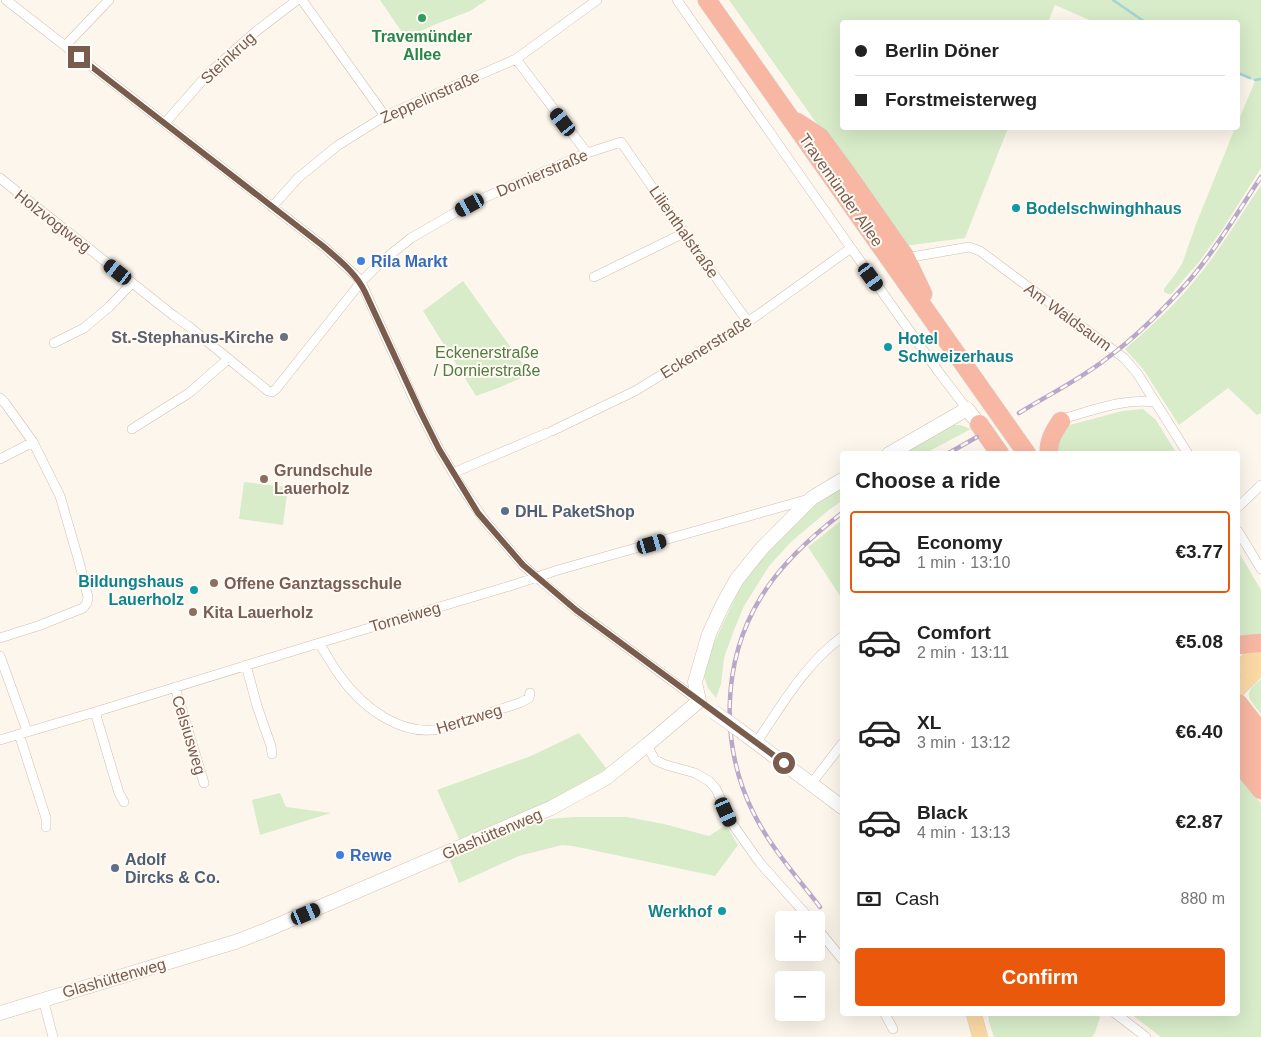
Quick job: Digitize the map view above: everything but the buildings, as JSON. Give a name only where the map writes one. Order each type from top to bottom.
[{"type":"highway","name":"Travemünder Allee","points":[[693,0],[1011,451]]},
{"type":"highway","name":"Travemünder Allee","points":[[707,0],[944,338],[1011,451]]},
{"type":"highway","points":[[789,116],[820,137],[906,258],[944,338],[984,382],[1038,451]]},
{"type":"highway","points":[[1049,451],[1049,444],[1061,421]]},
{"type":"highway","points":[[980,424],[1010,451]]},
{"type":"highway","points":[[1240,645],[1261,642]]},
{"type":"highway","points":[[1240,703],[1261,732]]},
{"type":"highway","points":[[1240,726],[1261,752]]},
{"type":"highway","points":[[1240,744],[1261,770]]},
{"type":"highway","points":[[1240,764],[1261,790]]},
{"type":"main road","points":[[1240,667],[1261,651]]},
{"type":"main road","points":[[1240,697],[1261,666]]},
{"type":"main road","points":[[975,1016],[980,1037]]},
{"type":"street","points":[[6,0],[323,246],[355,275],[439,449],[482,517],[523,565],[576,610],[840,806]]},
{"type":"street","points":[[65,46],[109,0]]},
{"type":"street","name":"Steinkrug","points":[[165,123],[208,74],[254,33],[297,0]]},
{"type":"street","points":[[302,0],[386,116]]},
{"type":"street","name":"Zeppelinstraße","points":[[272,206],[298,178],[337,146],[386,116],[516,60],[597,0]]},
{"type":"street","name":"Travemünder Allee","points":[[677,0],[938,371],[980,424]]},
{"type":"street","points":[[516,60],[587,153]]},
{"type":"street","name":"Dornierstraße","points":[[272,392],[360,282],[411,238],[472,203],[587,153],[621,142]]},
{"type":"street","name":"Lilienthalstraße","points":[[621,142],[748,322]]},
{"type":"street","name":"Holzvogtweg","points":[[0,178],[268,391],[272,392]]},
{"type":"street","points":[[594,277],[684,233]]},
{"type":"street","name":"Am Waldsaum","points":[[906,258],[969,247],[980,251],[1124,358],[1137,373],[1186,451]]},
{"type":"street","name":"Eckenerstraße","points":[[453,472],[550,432],[635,391],[748,322],[851,248]]},
{"type":"street","points":[[54,343],[84,328],[109,307],[132,283]]},
{"type":"street","points":[[132,429],[189,393],[228,359]]},
{"type":"street","points":[[0,398],[33,442],[60,496],[88,597],[87,604],[82,608],[38,626],[0,638]]},
{"type":"street","points":[[1061,421],[1066,418],[1125,403],[1142,400],[1155,402]]},
{"type":"street","points":[[893,451],[967,409]]},
{"type":"street","points":[[0,459],[33,442]]},
{"type":"street","points":[[699,701],[696,682],[709,634],[737,579],[763,547],[812,498],[840,481]]},
{"type":"street","points":[[1240,505],[1261,485]]},
{"type":"street","name":"Torneiweg","points":[[0,740],[536,577],[812,498]]},
{"type":"street","points":[[1240,534],[1261,569]]},
{"type":"street","points":[[756,743],[803,675],[821,655],[840,639]]},
{"type":"street","name":"Hertzweg","points":[[319,642],[338,674],[366,704],[380,715],[411,729],[426,731],[445,728],[522,702],[529,698],[530,693]]},
{"type":"street","points":[[0,656],[23,732],[46,818],[46,827]]},
{"type":"street","points":[[246,665],[257,706],[272,746],[272,754]]},
{"type":"street","name":"Celsiusweg","points":[[175,687],[204,784]]},
{"type":"street","name":"Glashüttenweg","points":[[0,1013],[236,942],[288,922],[551,808],[606,778],[699,701]]},
{"type":"street","points":[[95,712],[119,793],[124,802]]},
{"type":"street","points":[[647,745],[655,760],[666,766],[694,773],[709,781],[716,790],[731,822],[760,863],[803,911]]},
{"type":"street","points":[[811,784],[840,747]]},
{"type":"street","points":[[825,938],[840,957]]},
{"type":"street","points":[[43,999],[53,1037]]},
{"type":"street","points":[[886,1016],[893,1029]]},
{"type":"street","points":[[1119,1016],[1146,1037]]},
{"type":"green space","name":"Travemünder Allee","points":[[380,0],[487,0],[470,11],[406,38]]},
{"type":"green space","points":[[729,0],[1261,0],[1261,168],[1222,230],[1199,262],[1171,294],[1164,292],[1164,289],[1182,264],[1234,130],[1240,130],[1240,117],[1255,81],[1240,75],[1240,20],[1089,20],[1055,5],[1049,20],[840,20],[840,130],[1007,130],[965,238],[904,246]]},
{"type":"green space","points":[[1261,185],[1261,413],[1257,415],[1228,388],[1179,425],[1143,369],[1125,349],[1167,311],[1201,273]]},
{"type":"green space","name":"Eckenerstraße / Dornierstraße","points":[[463,281],[530,374],[476,396],[423,311]]},
{"type":"green space","points":[[1143,409],[1156,420],[1175,451],[1057,451],[1056,444],[1070,425],[1122,411]]},
{"type":"green space","points":[[952,425],[960,425],[971,429],[930,451],[907,451]]},
{"type":"green space","points":[[244,482],[288,487],[283,525],[239,519]]},
{"type":"green space","points":[[840,489],[840,502],[791,542],[769,566],[744,606],[724,658],[721,684],[716,698],[708,688],[704,677],[708,656],[742,583],[759,560],[807,510]]},
{"type":"green space","points":[[840,522],[840,596],[808,547]]},
{"type":"green space","points":[[1240,554],[1261,590],[1261,638],[1240,641]]},
{"type":"green space","points":[[1261,679],[1261,714],[1250,700],[1249,692]]},
{"type":"green space","points":[[579,733],[607,769],[548,802],[460,841],[437,790],[531,756]]},
{"type":"green space","points":[[1240,779],[1261,803],[1261,1037],[1161,1037],[1134,1016],[1240,1016]]},
{"type":"green space","points":[[280,793],[286,807],[331,813],[260,835],[252,800]]},
{"type":"green space","points":[[627,817],[664,824],[709,836],[726,825],[738,845],[715,876],[562,845],[519,856],[459,883],[449,858],[530,824],[550,819]]},
{"type":"green space","points":[[988,1016],[1100,1017],[1092,1037],[994,1037]]},
{"type":"waterway","points":[[1113,0],[1142,20]]},
{"type":"waterway","points":[[1240,74],[1250,78]]},
{"type":"waterway","points":[[1255,80],[1261,79]]},
{"type":"railway","points":[[1019,413],[1096,367],[1128,342],[1148,323],[1197,271],[1226,232],[1261,177]]},
{"type":"railway","points":[[952,451],[977,437]]},
{"type":"railway","points":[[820,907],[776,850],[754,814],[743,788],[735,761],[730,705],[732,677],[738,649],[748,622],[761,597],[778,573],[798,551],[840,515]]},
{"type":"place","name":"Travemünder Allee","points":[[422,18]]},
{"type":"place","name":"Bodelschwinghhaus","points":[[1016,208]]},
{"type":"place","name":"Rila Markt","points":[[361,261]]},
{"type":"place","name":"St.-Stephanus-Kirche","points":[[284,337]]},
{"type":"place","name":"Hotel Schweizerhaus","points":[[888,347]]},
{"type":"place","name":"Grundschule Lauerholz","points":[[264,479]]},
{"type":"place","name":"DHL PaketShop","points":[[505,511]]},
{"type":"place","name":"Offene Ganztagsschule","points":[[214,583]]},
{"type":"place","name":"Bildungshaus Lauerholz","points":[[194,590]]},
{"type":"place","name":"Kita Lauerholz","points":[[193,612]]},
{"type":"place","name":"Rewe","points":[[340,855]]},
{"type":"place","name":"Adolf Dircks & Co.","points":[[115,868]]},
{"type":"place","name":"Werkhof","points":[[722,911]]},
{"type":"route","points":[[79,57],[323,246],[355,275],[365,292],[439,449],[478,513],[523,565],[576,610],[784,763]]}]
